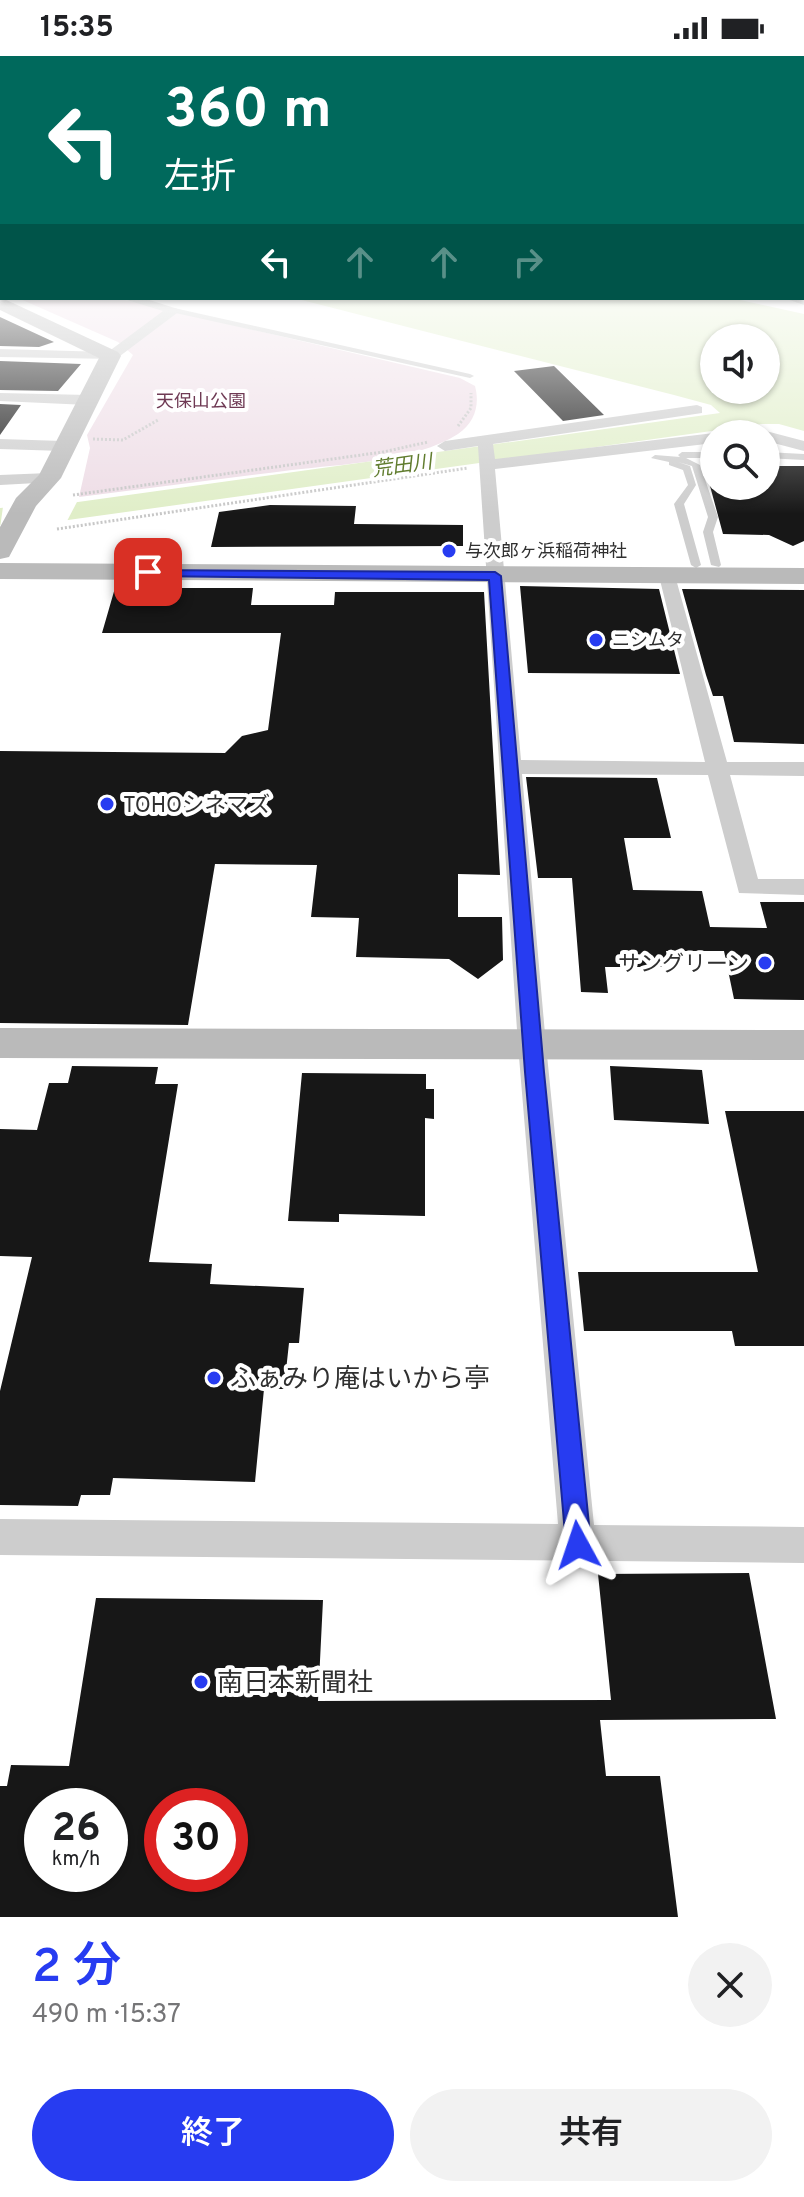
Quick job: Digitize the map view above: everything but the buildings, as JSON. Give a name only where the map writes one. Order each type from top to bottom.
[{"type":"street","points":[[77,340],[111,356]]},
{"type":"street","points":[[133,340],[111,356],[63,446],[49,494],[16,555],[279,568],[667,570],[804,576]]},
{"type":"street","points":[[0,353],[111,356]]},
{"type":"street","points":[[0,397],[88,400]]},
{"type":"street","points":[[486,453],[697,410]]},
{"type":"street","points":[[669,416],[693,438]]},
{"type":"street","points":[[444,439],[486,453],[643,445],[700,438]]},
{"type":"street","points":[[780,440],[804,446]]},
{"type":"street","points":[[0,444],[63,446]]},
{"type":"street","points":[[486,453],[532,1045],[578,1545]]},
{"type":"street","points":[[0,480],[49,494]]},
{"type":"street","points":[[667,570],[706,565],[804,565]]},
{"type":"street","points":[[667,570],[748,887],[804,887]]},
{"type":"street","points":[[510,767],[804,769]]},
{"type":"street","points":[[0,1043],[804,1045]]},
{"type":"street","points":[[0,1537],[804,1545]]},
{"type":"lane","points":[[308,340],[470,376]]},
{"type":"lane","points":[[643,445],[660,453],[700,454]]},
{"type":"lane","points":[[780,456],[804,457]]},
{"type":"lane","points":[[655,460],[694,463],[713,517],[708,532],[706,565],[679,504],[692,485],[687,468],[677,463],[655,460]]},
{"type":"lane","points":[[684,520],[710,524]]},
{"type":"path","points":[[49,494],[383,452],[444,439],[467,416],[473,399],[471,393]]},
{"type":"path","points":[[92,439],[123,440],[158,420]]},
{"type":"path","points":[[16,555],[486,453]]},
{"type":"green space","name":"天保山公園","points":[[113,340],[296,340],[460,378],[475,386],[476,406],[469,424],[458,434],[421,451],[355,463],[79,497],[90,448],[87,435],[133,355]]},
{"type":"water","points":[[457,340],[700,340],[700,402]]},
{"type":"water","name":"荒田川","points":[[780,340],[804,340],[804,431],[780,424],[780,420],[700,420],[700,433],[68,520],[0,525],[0,508],[78,502],[720,413],[707,404],[780,404]]},
{"type":"pier","points":[[78,500],[66,523],[0,528],[3,507]]},
{"type":"place","name":"与次郎ヶ浜稲荷神社","points":[[449,551]]},
{"type":"place","name":"ニシムタ","points":[[596,640]]},
{"type":"place","name":"TOHOシネマズ","points":[[107,804]]},
{"type":"place","name":"サングリーン","points":[[765,963]]},
{"type":"place","name":"ふぁみり庵はいから亭","points":[[214,1378]]},
{"type":"place","name":"南日本新聞社","points":[[201,1682]]},
{"type":"route","points":[[148,572],[495,576],[534,1072],[578,1545]]}]
